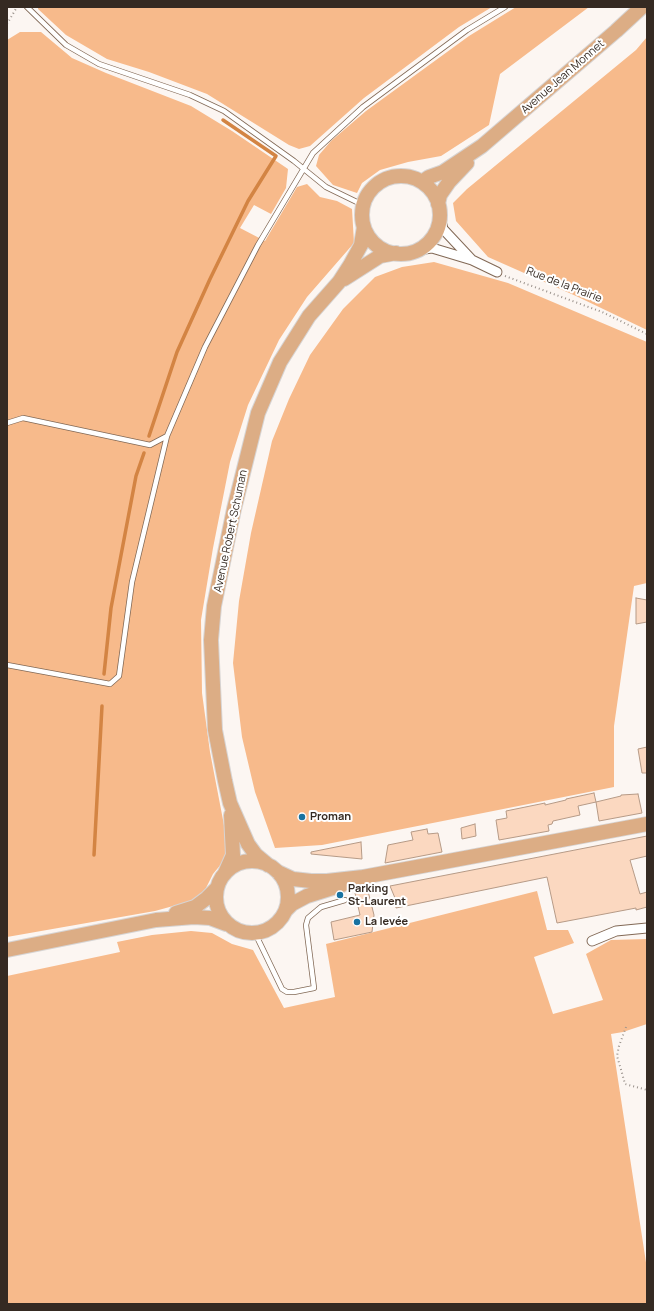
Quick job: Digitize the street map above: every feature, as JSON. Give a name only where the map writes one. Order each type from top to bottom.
[{"type":"main road","name":"Avenue Jean Monnet","points":[[422,182],[429,177],[443,172],[482,146],[611,36],[642,7]]},
{"type":"main road","name":"Avenue Jean Monnet","points":[[439,210],[440,195],[449,182],[482,146]]},
{"type":"main road","points":[[391,177],[407,177],[422,182],[430,188],[435,197],[439,210],[438,227],[426,244],[417,250],[407,253],[396,253],[385,250],[376,244],[364,227],[362,216],[363,205],[367,196],[374,187],[391,177]]},
{"type":"main road","name":"Avenue Robert Schuman","points":[[224,874],[233,855],[233,838],[230,803],[214,730],[211,640],[214,606],[234,509],[258,413],[280,362],[309,316],[338,282],[361,245],[364,227]]},
{"type":"main road","name":"Avenue Robert Schuman","points":[[338,282],[380,256],[396,253]]},
{"type":"main road","name":"Avenue Robert Schuman","points":[[230,803],[248,844],[256,855],[273,869]]},
{"type":"main road","points":[[156,920],[195,906],[207,898],[216,889],[224,874],[230,868],[246,862],[257,861],[293,879],[327,881],[363,877],[647,824]]},
{"type":"main road","points":[[273,869],[283,880],[287,890],[288,901],[286,910]]},
{"type":"main road","points":[[7,950],[156,920],[194,916],[210,918],[245,933],[265,931],[274,926],[281,919],[286,910],[292,904],[307,896],[338,887],[363,877]]},
{"type":"main road","points":[[216,889],[216,906],[226,924]]},
{"type":"street","points":[[439,210],[443,229],[472,260]]},
{"type":"street","points":[[417,250],[432,248],[472,260],[497,272]]},
{"type":"street","points":[[592,940],[616,931],[647,928]]},
{"type":"lane","points":[[27,7],[66,45],[99,64],[190,95],[224,111],[303,168],[326,187],[363,205]]},
{"type":"lane","points":[[7,665],[110,684],[119,676],[132,582],[167,436],[205,347],[258,245],[313,152],[363,107],[467,30],[505,7]]},
{"type":"lane","points":[[7,423],[23,418],[150,445],[167,436]]},
{"type":"lane","points":[[255,933],[282,989],[287,992],[294,992],[314,988],[306,925],[308,918],[321,907],[345,900]]},
{"type":"path","points":[[7,24],[17,7]]},
{"type":"path","name":"Rue de la Prairie","points":[[497,272],[602,312],[647,334]]},
{"type":"path","points":[[626,1027],[617,1056],[625,1084],[647,1090]]},
{"type":"shaded area","points":[[38,7],[492,7],[459,27],[364,98],[310,146],[299,149],[289,145],[207,94],[149,72],[107,59],[66,35],[38,9]]},
{"type":"shaded area","points":[[516,7],[589,7],[500,74],[489,125],[441,156],[408,162],[380,170],[362,183],[357,193],[333,185],[316,166],[319,155],[331,141],[366,111],[469,36]]},
{"type":"shaded area","points":[[20,32],[41,32],[72,58],[191,106],[232,131],[288,169],[286,188],[271,214],[254,205],[240,228],[265,241],[297,187],[307,184],[320,197],[337,201],[352,209],[354,243],[307,297],[279,340],[248,405],[230,462],[201,620],[202,693],[210,752],[228,846],[222,863],[213,874],[205,890],[195,900],[155,911],[7,937],[7,40]]},
{"type":"shaded area","points":[[647,37],[647,330],[576,296],[488,257],[456,221],[453,203],[467,189],[636,50]]},
{"type":"shaded area","points":[[434,262],[508,283],[647,342],[647,583],[634,586],[614,726],[614,787],[322,845],[275,848],[255,792],[242,737],[233,663],[239,601],[251,533],[272,441],[289,399],[310,355],[343,309],[375,277],[402,267]]},
{"type":"shaded area","points":[[537,891],[547,930],[568,930],[574,943],[534,957],[553,1014],[603,1000],[586,954],[611,940],[647,939],[647,1024],[623,1032],[611,1034],[647,1269],[647,1304],[7,1304],[7,976],[120,952],[117,942],[152,935],[191,931],[212,933],[232,944],[253,950],[284,1008],[335,997],[326,944]]},
{"type":"building","points":[[636,598],[647,600],[647,622],[636,624]]},
{"type":"building","points":[[647,747],[647,773],[642,773],[638,749]]},
{"type":"building","points":[[594,793],[596,802],[578,806],[580,815],[553,821],[552,824],[548,825],[549,831],[499,840],[496,820],[507,818],[506,811],[545,803],[545,805]]},
{"type":"building","points":[[638,794],[642,813],[599,821],[596,802],[621,795]]},
{"type":"building","points":[[475,824],[476,836],[462,839],[461,828]]},
{"type":"building","points":[[427,829],[428,834],[438,833],[442,852],[385,863],[388,845],[413,840],[411,832]]},
{"type":"building","points":[[647,836],[647,856],[630,860],[640,894],[647,892],[647,907],[636,910],[636,908],[557,923],[547,877],[396,908],[395,898],[390,886]]},
{"type":"building","points":[[361,842],[362,859],[311,854],[311,852]]},
{"type":"building","points":[[368,891],[374,915],[372,932],[334,940],[331,922],[360,915],[355,893]]},
{"type":"waterway","points":[[149,436],[177,352],[210,279],[248,201],[276,156],[223,120]]},
{"type":"waterway","points":[[104,674],[111,608],[136,476],[144,453]]},
{"type":"waterway","points":[[94,855],[102,706]]},
{"type":"place","name":"Proman","points":[[302,817]]},
{"type":"place","name":"Parking St-Laurent","points":[[340,895]]},
{"type":"place","name":"La levée","points":[[357,922]]}]
